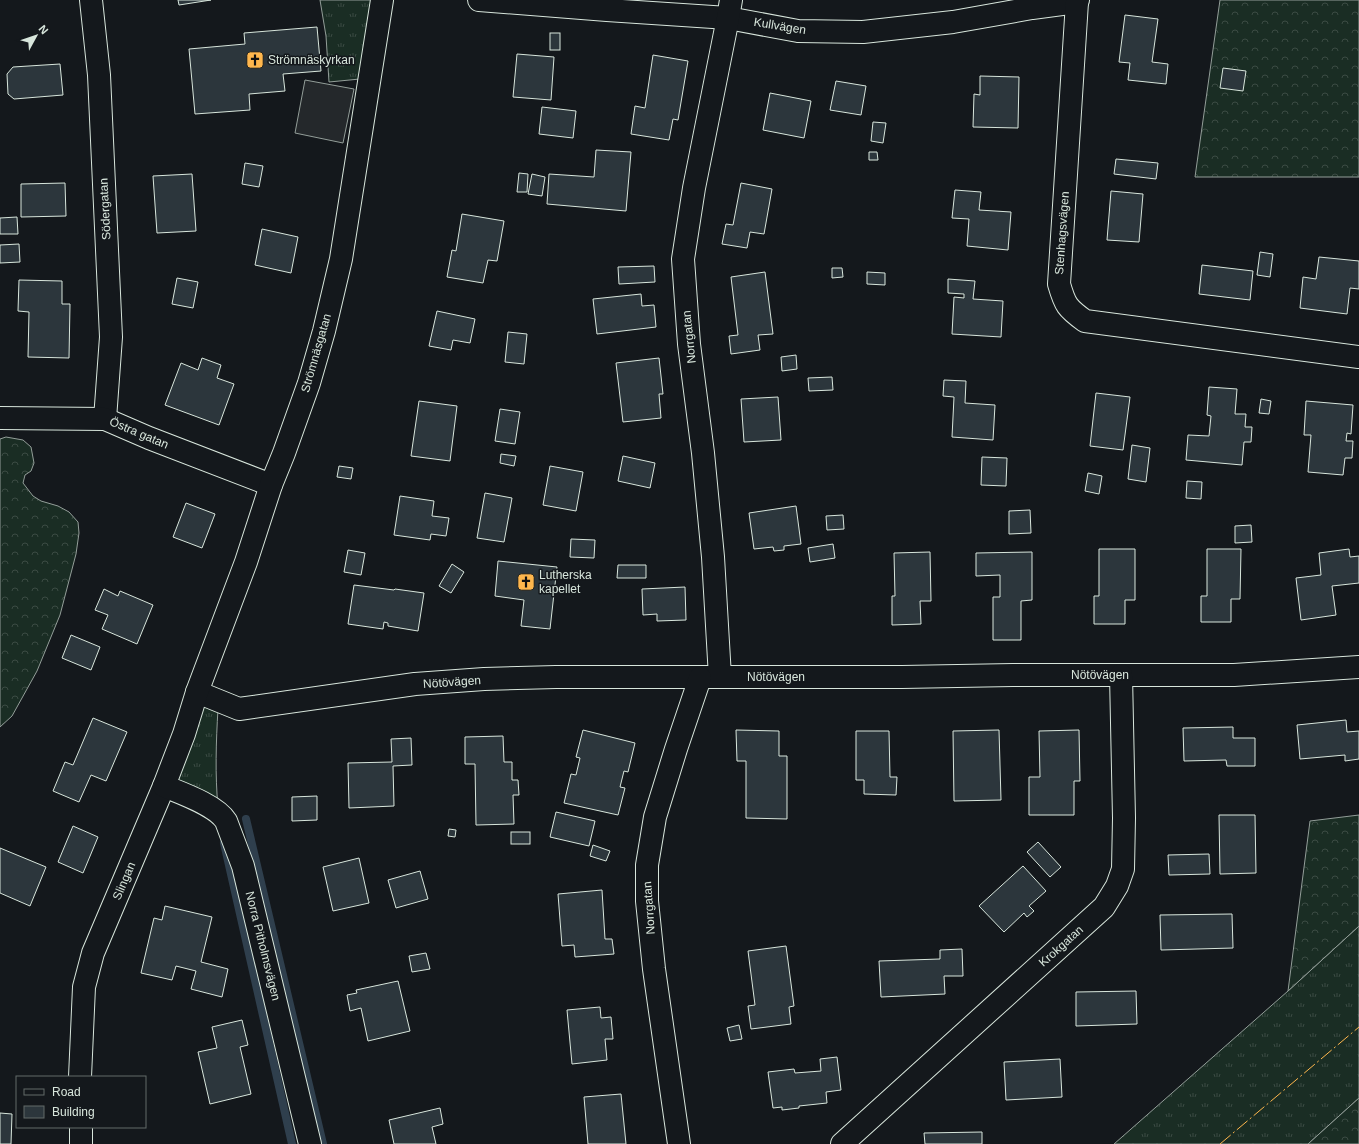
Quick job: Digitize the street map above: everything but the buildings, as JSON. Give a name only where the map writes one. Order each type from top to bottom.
[{"type":"street","name":"Södergatan","points":[[91,0],[99,75],[111,337],[105,419]]},
{"type":"street","name":"Strömnäsgatan","points":[[197,692],[246,562],[271,485],[309,383],[324,331],[341,259],[382,0]]},
{"type":"street","name":"Kullvägen","points":[[479,0],[607,10],[729,9],[798,31],[863,32],[953,22],[1077,1]]},
{"type":"street","name":"Stenhagsvägen","points":[[1077,1],[1059,284],[1064,300],[1071,311],[1085,321],[1359,357]]},
{"type":"street","name":"Norrgatan","points":[[679,1144],[654,969],[647,901],[647,865],[655,817],[676,749],[710,677],[713,557],[703,453],[689,344],[683,260],[694,188],[729,9]]},
{"type":"street","name":"Östra gatan","points":[[0,418],[105,419],[149,438],[271,485]]},
{"type":"street","name":"Nötövägen","points":[[197,692],[239,709],[415,684],[484,679],[556,677],[1234,675],[1359,667]]},
{"type":"street","name":"Krokgatan","points":[[842,1144],[1104,907],[1117,886],[1123,869],[1124,818],[1121,675]]},
{"type":"street","name":"Slingan","points":[[80,1076],[84,987],[92,960],[164,786],[184,734],[197,692]]},
{"type":"street","name":"Norra Pitholmsvägen","points":[[164,786],[217,811],[226,820],[243,866],[310,1144]]},
{"type":"street","points":[[81,1128],[81,1144]]},
{"type":"green space","points":[[320,0],[372,0],[360,79],[329,82],[326,36]]},
{"type":"green space","points":[[1220,0],[1359,0],[1359,177],[1195,177]]},
{"type":"green space","points":[[6,437],[23,440],[31,447],[34,463],[31,471],[25,475],[23,483],[33,496],[41,501],[58,506],[69,512],[78,522],[79,533],[76,554],[60,615],[37,671],[12,716],[0,727],[0,439]]},
{"type":"green space","points":[[192,701],[218,709],[216,783],[218,807],[158,779]]},
{"type":"green space","points":[[1359,815],[1359,926],[1288,991],[1310,821]]},
{"type":"green space","points":[[1359,926],[1359,1098],[1308,1144],[1114,1144],[1288,991]]},
{"type":"green space","points":[[1359,1098],[1359,1144],[1308,1144]]},
{"type":"shaded area","points":[[305,80],[354,89],[343,143],[295,133]]},
{"type":"waterway","points":[[246,819],[323,1144]]},
{"type":"waterway","points":[[224,843],[292,1144]]},
{"type":"power","points":[[1220,1144],[1359,1027]]},
{"type":"place","name":"Strömnäskyrkan","points":[[255,60]]},
{"type":"place","name":"Lutherska kapellet","points":[[526,582]]}]
